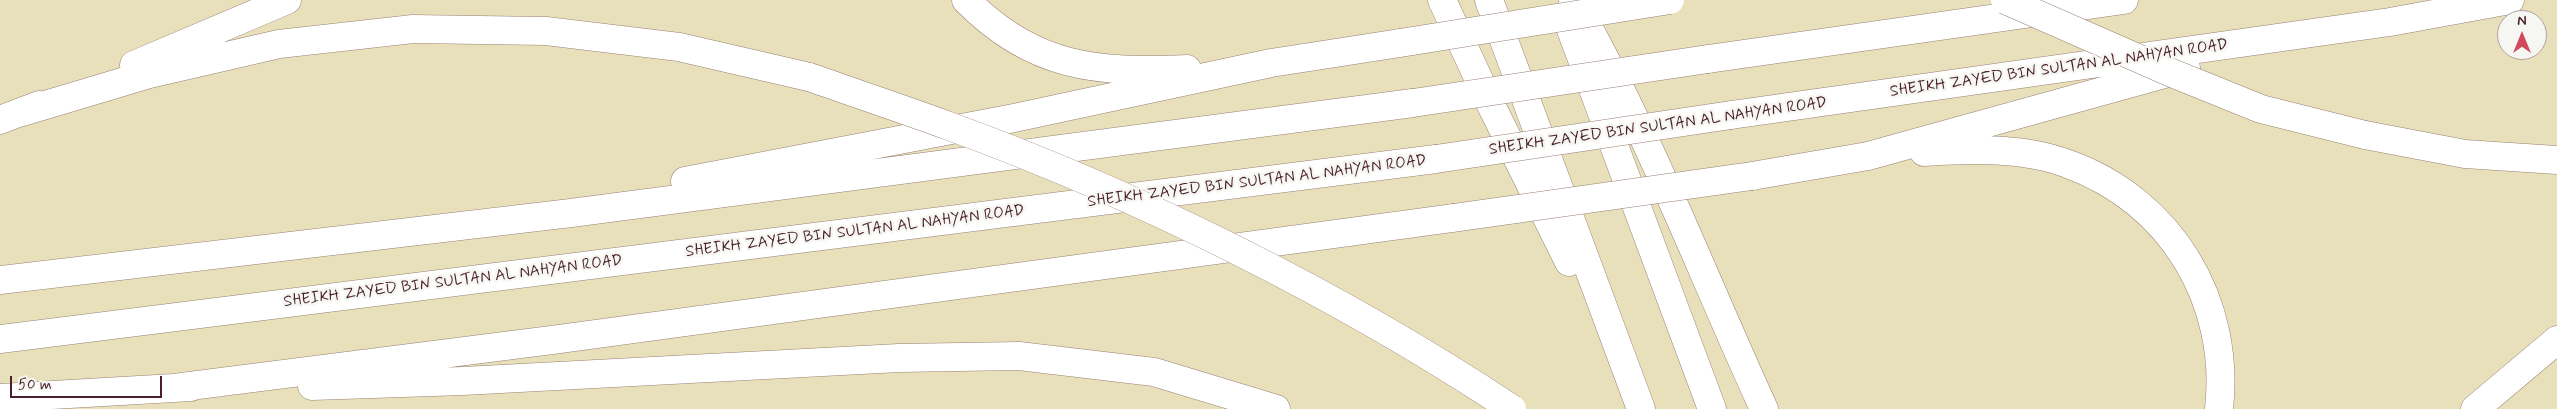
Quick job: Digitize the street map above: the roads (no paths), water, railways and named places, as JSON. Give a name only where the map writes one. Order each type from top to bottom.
[{"type":"highway","points":[[11,116],[286,0]]},
{"type":"highway","points":[[966,0],[998,29],[1018,42],[1039,52],[1082,66],[1149,71],[1271,63]]},
{"type":"highway","points":[[1442,0],[1530,184],[1620,356]]},
{"type":"highway","points":[[1488,0],[1641,409]]},
{"type":"highway","points":[[1560,0],[1712,409]]},
{"type":"highway","points":[[1573,0],[1621,89],[1658,167],[1764,409]]},
{"type":"highway","points":[[571,213],[617,198],[689,180],[1023,116],[1271,63],[1670,0]]},
{"type":"highway","points":[[2005,0],[2166,71],[2261,109],[2365,135],[2465,154],[2557,160]]},
{"type":"highway","points":[[0,280],[571,213],[1413,103],[2124,0]]},
{"type":"highway","name":"SHEIKH ZAYED BIN SULTAN AL NAHYAN ROAD","points":[[0,339],[1436,160],[1731,115],[2390,22],[2510,0]]},
{"type":"highway","points":[[174,388],[562,339],[1752,176],[1868,156],[2218,60],[2390,22]]},
{"type":"highway","points":[[11,116],[149,74],[279,44],[413,29],[546,31],[679,47],[808,77],[950,126],[1090,183],[1226,246],[1359,316],[1512,409]]},
{"type":"highway","points":[[1868,156],[1953,150],[2029,155],[2067,163],[2118,187],[2162,224],[2194,272],[2216,325],[2221,355],[2222,386],[2219,409]]},
{"type":"highway","points":[[2475,409],[2557,340]]},
{"type":"highway","points":[[0,398],[174,388],[445,382],[899,358],[1019,356],[1154,372],[1276,409]]}]
